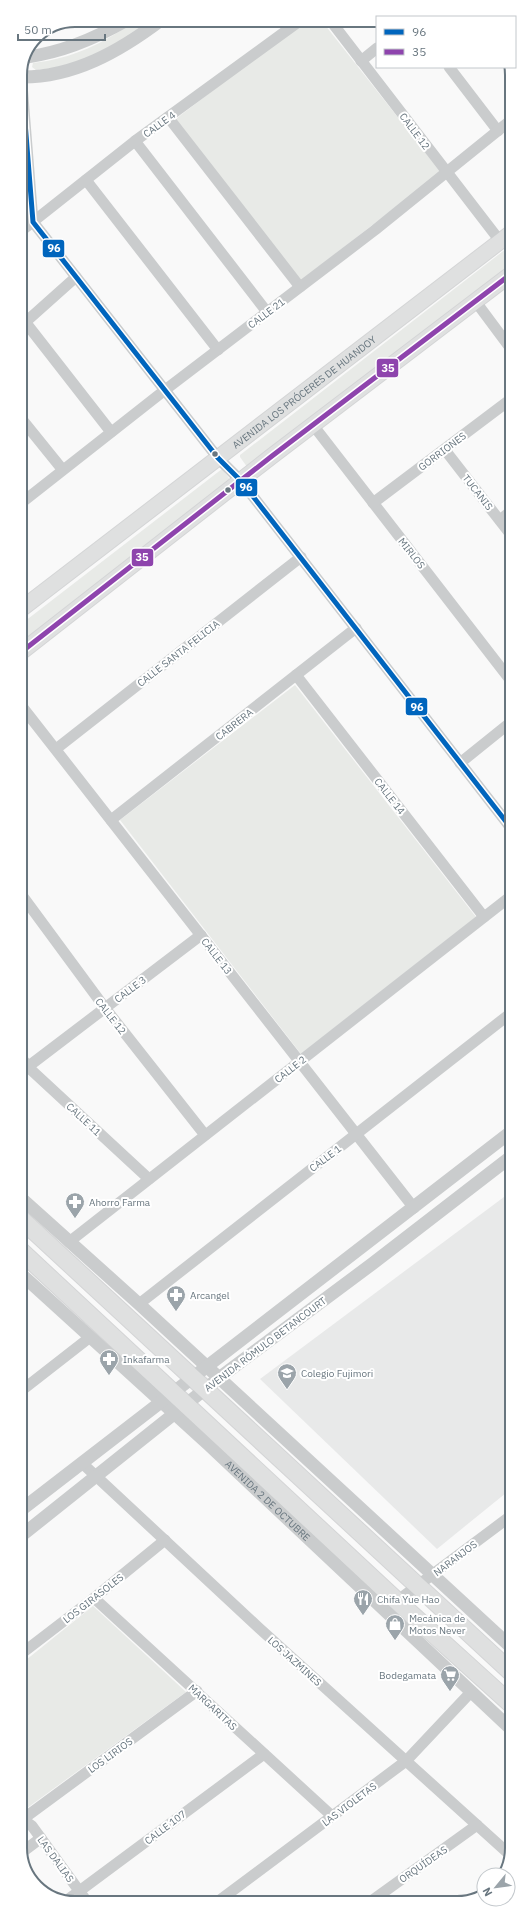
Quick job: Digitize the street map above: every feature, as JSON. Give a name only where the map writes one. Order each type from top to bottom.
[{"type":"main road","name":"AVENIDA LOS PRÓCERES DE HUANDOY","points":[[27,605],[505,238]]},
{"type":"main road","points":[[27,649],[313,425],[505,279]]},
{"type":"main road","points":[[27,1224],[202,1377],[417,1587],[505,1667]]},
{"type":"main road","name":"AVENIDA 2 DE OCTUBRE","points":[[27,1257],[168,1397],[505,1699]]},
{"type":"street","points":[[31,56],[58,51],[82,43],[113,27]]},
{"type":"street","points":[[27,75],[56,73],[90,63],[115,52],[152,27]]},
{"type":"street","name":"CALLE 4","points":[[27,227],[135,141],[291,27]]},
{"type":"street","name":"CALLE 12","points":[[335,27],[446,172],[505,236]]},
{"type":"street","points":[[361,61],[376,49]]},
{"type":"street","points":[[449,68],[498,131]]},
{"type":"street","points":[[168,117],[300,286]]},
{"type":"street","name":"CALLE 21","points":[[27,498],[62,469],[267,312],[505,125]]},
{"type":"street","points":[[135,141],[267,312]]},
{"type":"street","points":[[27,148],[33,222],[218,458],[241,481],[301,557],[505,820]]},
{"type":"street","points":[[86,180],[218,350]]},
{"type":"street","points":[[27,321],[76,277]]},
{"type":"street","points":[[476,302],[505,341]]},
{"type":"street","points":[[27,330],[111,432]]},
{"type":"street","name":"GORRIONES","points":[[373,503],[505,404]]},
{"type":"street","name":"MIRLOS","points":[[313,425],[505,673]]},
{"type":"street","points":[[27,426],[62,469]]},
{"type":"street","name":"TUCANIS","points":[[445,450],[505,526]]},
{"type":"street","points":[[500,520],[505,516]]},
{"type":"street","name":"CALLE SANTA FELICIA","points":[[56,750],[301,557]]},
{"type":"street","name":"CABRERA","points":[[111,820],[356,628]]},
{"type":"street","name":"CALLE 14","points":[[296,675],[484,917]]},
{"type":"street","name":"CALLE 13","points":[[27,713],[414,1208]]},
{"type":"street","points":[[460,763],[505,727]]},
{"type":"street","name":"CALLE 2","points":[[69,1242],[505,901]]},
{"type":"street","name":"CALLE 12","points":[[27,903],[105,1008],[205,1135]]},
{"type":"street","name":"CALLE 3","points":[[27,1067],[201,935]]},
{"type":"street","name":"CALLE 1","points":[[139,1304],[505,1018]]},
{"type":"street","name":"CALLE 11","points":[[27,1072],[149,1179]]},
{"type":"street","name":"AVENIDA RÓMULO BETANCOURT","points":[[27,1506],[83,1464],[168,1397],[202,1377],[505,1136]]},
{"type":"street","name":"AVENIDA RÓMULO BETANCOURT","points":[[202,1377],[219,1378],[372,1264],[505,1161]]},
{"type":"street","points":[[27,1204],[139,1304],[202,1377]]},
{"type":"street","name":"AVENIDA 2 DE OCTUBRE","points":[[27,1280],[89,1338],[168,1397]]},
{"type":"street","points":[[27,1386],[89,1338]]},
{"type":"street","name":"AVENIDA RÓMULO BETANCOURT","points":[[27,1531],[181,1409],[202,1377]]},
{"type":"street","points":[[219,1378],[505,1642]]},
{"type":"street","name":"AVENIDA 2 DE OCTUBRE","points":[[181,1409],[505,1724]]},
{"type":"street","name":"LOS JAZMINES","points":[[83,1464],[406,1762],[505,1850]]},
{"type":"street","name":"NARANJOS","points":[[397,1601],[505,1520]]},
{"type":"street","name":"LOS GIRASOLES","points":[[27,1649],[94,1598],[164,1540]]},
{"type":"street","name":"MARGARITAS","points":[[94,1598],[332,1816]]},
{"type":"street","name":"LOS LIRIOS","points":[[27,1814],[197,1691]]},
{"type":"street","name":"LAS VIOLETAS","points":[[224,1896],[406,1762],[471,1692]]},
{"type":"street","name":"CALLE 107","points":[[73,1896],[264,1754]]},
{"type":"street","name":"LAS DALIAS","points":[[27,1822],[32,1826],[83,1896]]},
{"type":"street","name":"ORQUÍDEAS","points":[[378,1896],[477,1825]]},
{"type":"street","points":[[27,1848],[41,1838]]},
{"type":"shaded area","points":[[146,27],[85,60],[53,68],[36,70],[32,67],[33,63],[61,58],[87,49],[124,28]]},
{"type":"shaded area","points":[[296,27],[327,27],[441,172],[300,281],[173,121]]},
{"type":"shaded area","points":[[505,250],[505,273],[250,471],[240,455]]},
{"type":"shaded area","points":[[222,469],[232,482],[27,643],[27,620]]},
{"type":"shaded area","points":[[295,685],[476,917],[301,1054],[120,820]]},
{"type":"shaded area","points":[[505,1196],[505,1494],[437,1549],[260,1379]]},
{"type":"shaded area","points":[[93,1606],[186,1692],[27,1808],[27,1659]]},
{"type":"transit line","name":"96","points":[[27,147],[33,222],[218,458],[241,481],[505,820]]},
{"type":"transit line","name":"35","points":[[27,648],[272,456],[505,279]]},
{"type":"place","name":"Ahorro Farma","points":[[75,1219]]},
{"type":"place","name":"Arcangel","points":[[176,1312]]},
{"type":"place","name":"Inkafarma","points":[[109,1376]]},
{"type":"place","name":"Colegio Fujimori","points":[[287,1390]]},
{"type":"place","name":"Chifa Yue Hao","points":[[363,1616]]},
{"type":"place","name":"Mecánica de Motos Never","points":[[395,1641]]},
{"type":"place","name":"Bodegamata","points":[[450,1692]]}]
